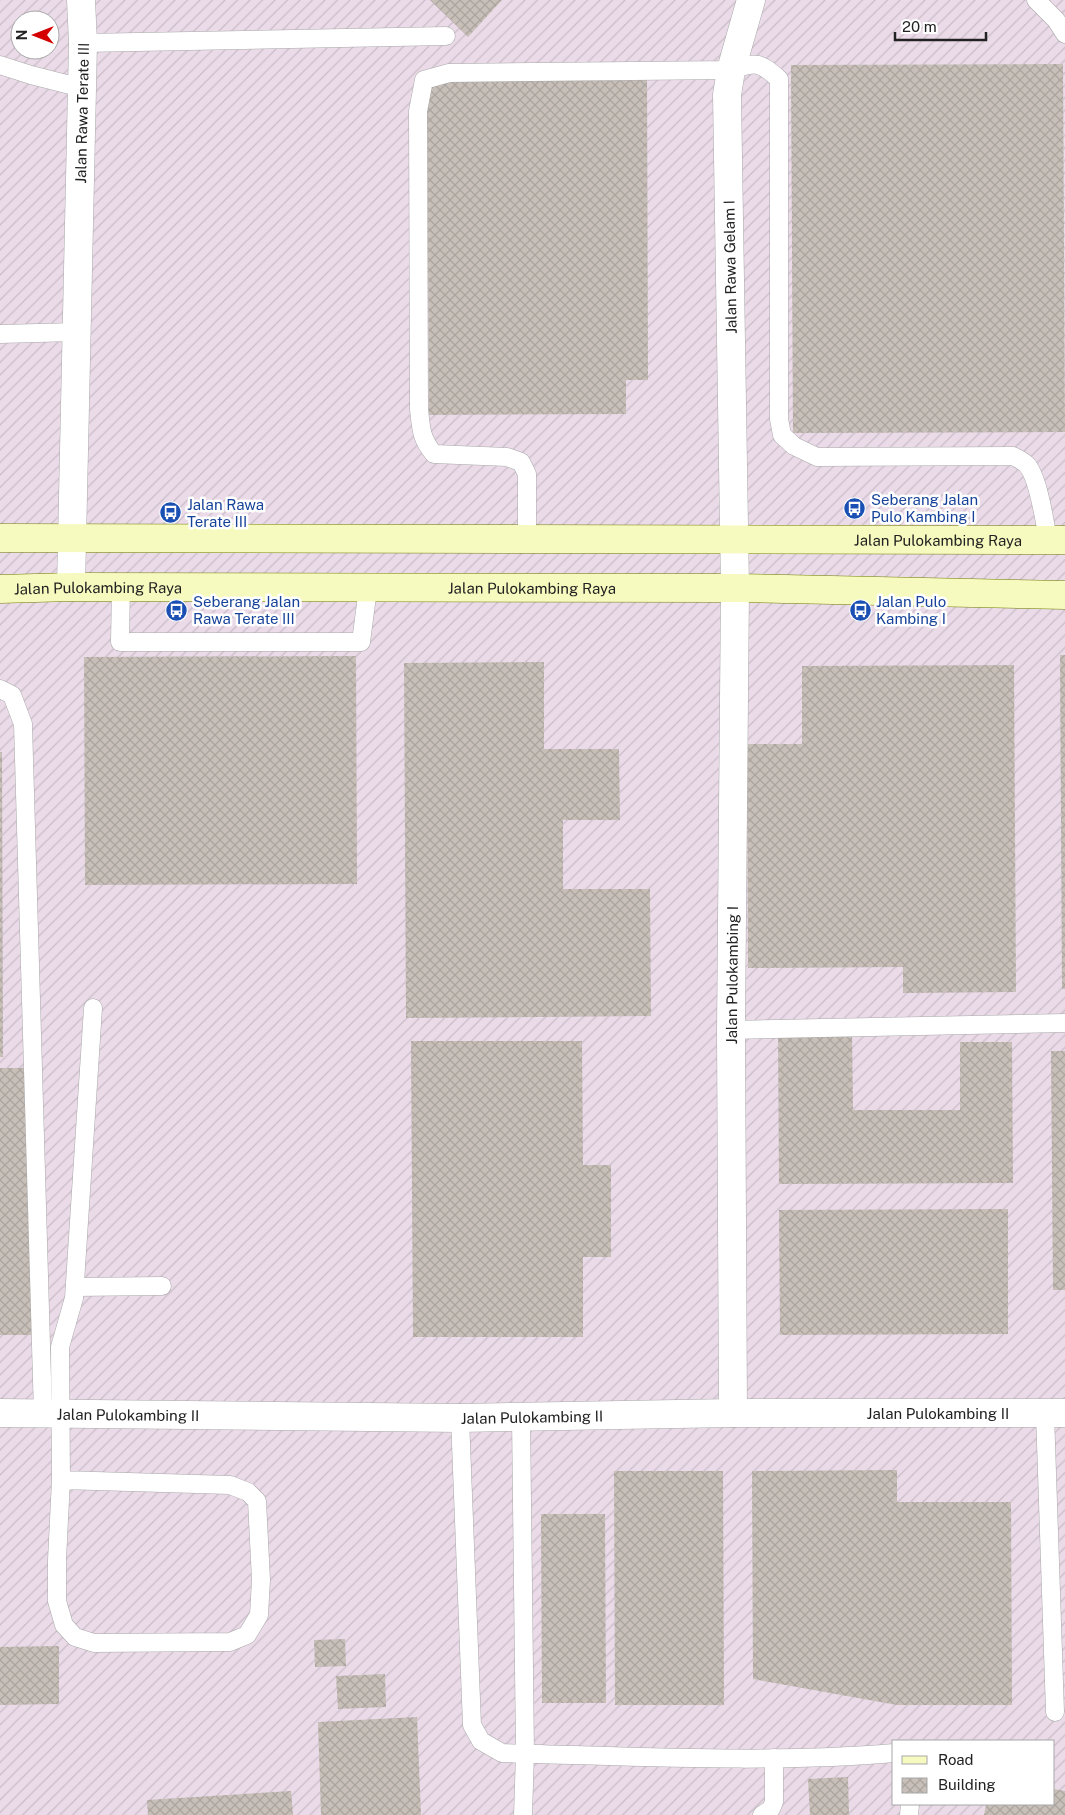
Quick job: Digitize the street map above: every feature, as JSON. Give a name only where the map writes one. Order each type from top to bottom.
[{"type":"street","name":"Jalan Rawa Terate III","points":[[71,587],[83,43],[81,0]]},
{"type":"street","name":"Jalan Rawa Gelam I","points":[[734,538],[727,95],[730,70],[751,0]]},
{"type":"street","name":"Jalan Pulokambing Raya","points":[[0,538],[1056,540]]},
{"type":"street","name":"Jalan Pulokambing I","points":[[733,1413],[731,1030],[734,538]]},
{"type":"street","name":"Jalan Pulokambing Raya","points":[[0,589],[71,587],[735,588],[1065,598]]},
{"type":"street","name":"Jalan Pulokambing II","points":[[0,1413],[460,1418],[733,1413],[1055,1413]]},
{"type":"lane","points":[[1036,0],[1056,20],[1065,34]]},
{"type":"lane","points":[[83,43],[446,36]]},
{"type":"lane","points":[[527,539],[527,474],[520,462],[507,457],[434,454],[425,443],[421,430],[419,409],[418,111],[424,80],[449,73],[730,70],[750,64],[763,65],[780,78],[780,420],[782,435],[794,446],[817,457],[1013,456],[1027,464],[1033,474],[1044,518],[1056,540]]},
{"type":"lane","points":[[0,65],[82,88]]},
{"type":"lane","points":[[0,334],[76,332]]},
{"type":"lane","points":[[121,587],[120,642],[361,642],[368,588]]},
{"type":"lane","points":[[0,689],[12,695],[23,724],[51,1413],[61,1480],[57,1601],[64,1625],[75,1637],[94,1643],[230,1642],[247,1635],[259,1615],[261,1580],[257,1502],[248,1492],[230,1485],[61,1480]]},
{"type":"lane","points":[[51,1413],[60,1347],[74,1298],[92,1008]]},
{"type":"lane","points":[[731,1030],[1065,1023]]},
{"type":"lane","points":[[75,1287],[162,1286]]},
{"type":"lane","points":[[1054,1712],[1055,1413]]},
{"type":"lane","points":[[520,1417],[525,1754],[523,1815]]},
{"type":"lane","points":[[460,1418],[472,1725],[481,1741],[502,1753],[525,1754],[774,1758],[861,1756],[892,1753]]},
{"type":"lane","points":[[762,1815],[771,1809],[774,1802],[774,1758]]},
{"type":"shaded area","points":[[0,0],[1065,0],[1065,1815],[0,1815]]},
{"type":"building","points":[[430,0],[502,0],[468,37]]},
{"type":"building","points":[[1063,64],[1065,432],[793,433],[791,65]]},
{"type":"building","points":[[647,80],[648,380],[626,380],[626,414],[429,415],[427,81]]},
{"type":"building","points":[[1060,655],[1065,655],[1065,989],[1062,989]]},
{"type":"building","points":[[356,656],[357,884],[85,885],[84,657]]},
{"type":"building","points":[[544,662],[544,749],[619,749],[620,820],[563,820],[563,889],[650,889],[651,1016],[406,1018],[404,663]]},
{"type":"building","points":[[1014,665],[1016,992],[903,993],[903,967],[748,968],[747,744],[802,744],[802,666]]},
{"type":"building","points":[[0,752],[2,752],[3,1057],[0,1057]]},
{"type":"building","points":[[778,1031],[852,1031],[853,1110],[960,1110],[960,1042],[1012,1042],[1013,1183],[779,1184]]},
{"type":"building","points":[[411,1041],[582,1041],[583,1165],[611,1165],[611,1257],[583,1257],[583,1337],[413,1337]]},
{"type":"building","points":[[1051,1051],[1065,1051],[1065,1290],[1053,1290]]},
{"type":"building","points":[[0,1068],[32,1068],[33,1335],[0,1335]]},
{"type":"building","points":[[1008,1209],[1008,1334],[780,1335],[779,1210]]},
{"type":"building","points":[[897,1470],[897,1502],[1011,1502],[1012,1705],[897,1705],[753,1679],[752,1471]]},
{"type":"building","points":[[614,1471],[723,1471],[724,1705],[615,1705]]},
{"type":"building","points":[[541,1514],[605,1514],[606,1703],[542,1703]]},
{"type":"building","points":[[345,1639],[346,1666],[315,1667],[314,1640]]},
{"type":"building","points":[[59,1646],[59,1704],[0,1705],[0,1647]]},
{"type":"building","points":[[385,1674],[386,1707],[338,1709],[336,1676]]},
{"type":"building","points":[[417,1717],[421,1815],[321,1815],[318,1722]]},
{"type":"building","points":[[848,1777],[849,1815],[810,1815],[808,1779]]},
{"type":"building","points":[[1055,1789],[1065,1791],[1065,1815],[984,1815],[986,1805],[1055,1805]]},
{"type":"building","points":[[291,1791],[293,1815],[148,1815],[147,1800]]},
{"type":"place","name":"Seberang Jalan Pulo Kambing I","points":[[855,508]]},
{"type":"place","name":"Jalan Rawa Terate III","points":[[171,513]]},
{"type":"place","name":"Seberang Jalan Rawa Terate III","points":[[177,610]]},
{"type":"place","name":"Jalan Pulo Kambing I","points":[[860,610]]}]
